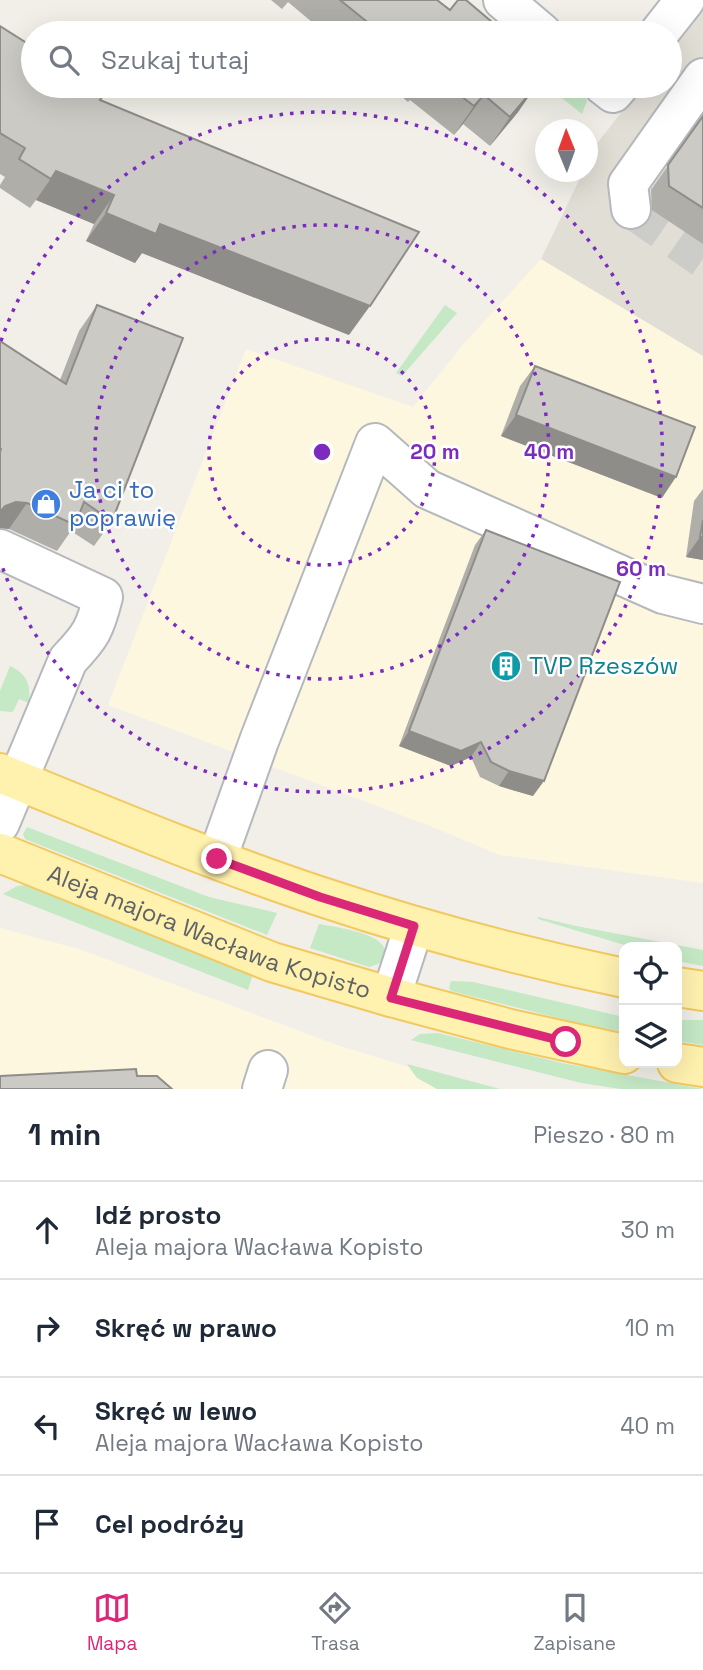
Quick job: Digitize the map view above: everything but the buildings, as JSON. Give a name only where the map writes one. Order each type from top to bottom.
[{"type":"main road","points":[[9,776],[320,897],[485,947],[619,977]]},
{"type":"main road","name":"Aleja majora Wacława Kopisto","points":[[0,853],[272,962],[391,998],[510,1029],[619,1053]]},
{"type":"main road","points":[[682,988],[703,991]]},
{"type":"main road","points":[[682,1063],[703,1067]]},
{"type":"street","points":[[503,0],[528,21]]},
{"type":"street","points":[[668,21],[685,0]]},
{"type":"street","points":[[631,209],[628,184],[703,78]]},
{"type":"street","points":[[217,859],[259,741],[375,443],[428,489],[663,594],[703,604]]},
{"type":"street","points":[[0,548],[103,597],[89,639],[68,660],[9,776],[0,823]]},
{"type":"street","points":[[391,998],[414,926]]},
{"type":"shaded area","points":[[703,8],[703,356],[541,259],[578,182],[598,182],[598,142],[633,98],[682,98],[682,35]]},
{"type":"shaded area","points":[[541,259],[703,356],[703,883],[500,855],[108,705],[246,349],[413,407],[462,346]]},
{"type":"shaded area","points":[[0,928],[79,949],[337,1045],[441,1077],[499,1089],[0,1089]]},
{"type":"green space","points":[[562,98],[586,98],[582,114]]},
{"type":"green space","points":[[445,305],[457,313],[402,376],[396,373]]},
{"type":"green space","points":[[10,666],[27,680],[29,703],[19,699],[12,712],[0,711],[0,691]]},
{"type":"green space","points":[[27,827],[209,897],[277,913],[267,935],[25,839],[23,834]]},
{"type":"green space","points":[[27,885],[253,974],[248,990],[3,894],[17,886]]},
{"type":"green space","points":[[538,917],[661,942],[619,943]]},
{"type":"green space","points":[[319,924],[359,932],[378,941],[384,947],[383,960],[369,967],[310,948]]},
{"type":"green space","points":[[682,946],[703,950],[703,966],[682,962]]},
{"type":"green space","points":[[451,981],[473,982],[619,1016],[619,1031],[451,991]]},
{"type":"green space","points":[[682,1020],[703,1020],[703,1045],[682,1042]]},
{"type":"green space","points":[[438,1033],[562,1063],[703,1089],[621,1089],[581,1083],[411,1040],[420,1034]]},
{"type":"green space","points":[[407,1064],[500,1089],[437,1089],[417,1078]]},
{"type":"tunnel","points":[[631,209],[703,259]]},
{"type":"place","name":"Ja ci to poprawię","points":[[46,504]]},
{"type":"place","name":"TVP Rzeszów","points":[[506,666]]},
{"type":"route","points":[[217,859],[320,897],[414,926],[391,998],[566,1042]]}]
